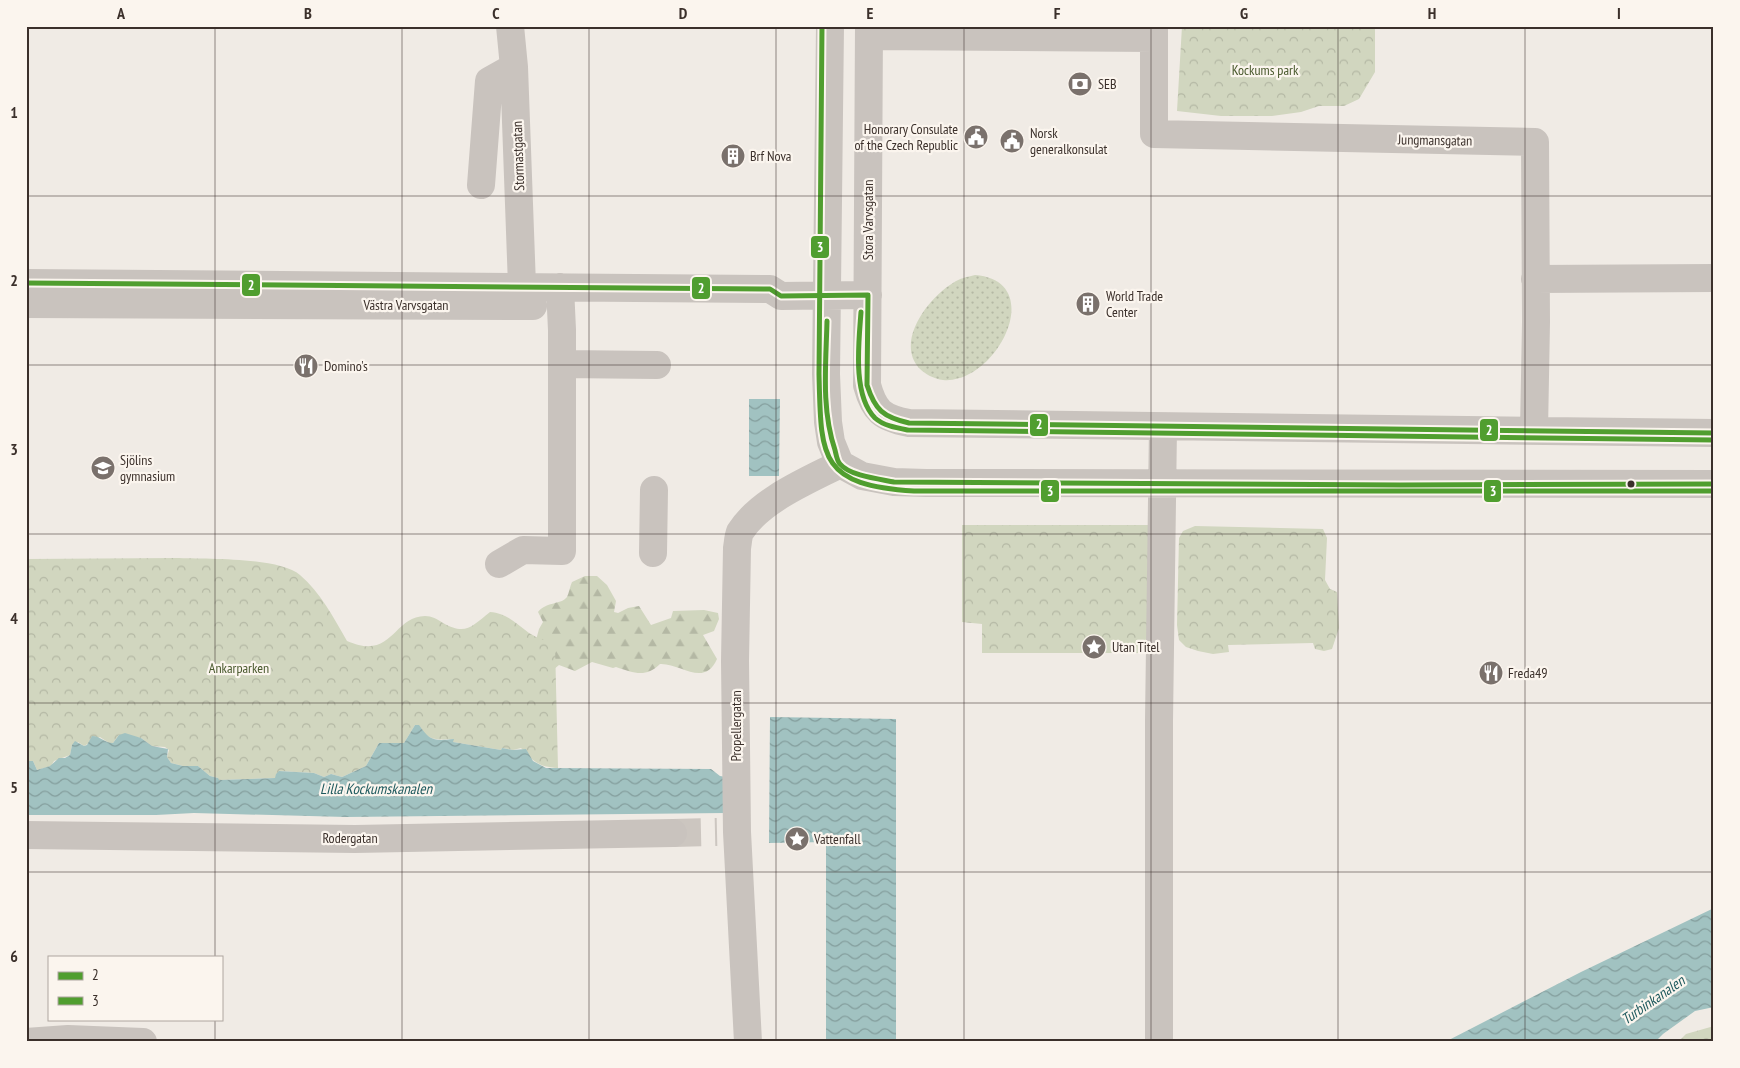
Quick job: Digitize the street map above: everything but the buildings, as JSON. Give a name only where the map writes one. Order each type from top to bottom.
[{"type":"street","name":"Stormastgatan","points":[[510,26],[514,67],[522,286]]},
{"type":"street","points":[[830,26],[826,374],[828,422],[831,442],[840,464],[862,476],[894,482],[1714,484]]},
{"type":"street","points":[[869,31],[1154,32]]},
{"type":"street","name":"Stora Varvsgatan","points":[[869,31],[867,385],[870,398],[879,411],[891,420],[908,423],[1163,427]]},
{"type":"street","name":"Jungmansgatan","points":[[1154,32],[1154,134],[1535,142],[1534,431]]},
{"type":"street","points":[[481,185],[490,82],[514,67]]},
{"type":"street","points":[[1535,279],[1714,278]]},
{"type":"street","name":"Västra Varvsgatan","points":[[26,284],[522,286],[560,296]]},
{"type":"street","name":"Västra Varvsgatan","points":[[26,304],[560,296],[770,306],[781,296],[868,295]]},
{"type":"street","points":[[499,564],[523,550],[562,551],[560,296]]},
{"type":"street","points":[[562,364],[657,365]]},
{"type":"street","points":[[1159,1042],[1159,740],[1163,427],[1714,433]]},
{"type":"street","name":"Propellergatan","points":[[748,1042],[727,832],[739,534],[760,509],[794,488],[840,464]]},
{"type":"street","points":[[653,552],[654,490]]},
{"type":"street","name":"Rodergatan","points":[[26,835],[355,838],[673,833]]},
{"type":"street","points":[[26,1042],[68,1039],[143,1042]]},
{"type":"green space","name":"Kockums park","points":[[1182,26],[1375,26],[1375,72],[1359,99],[1344,106],[1319,106],[1301,112],[1272,116],[1221,116],[1177,111]]},
{"type":"green space","points":[[975,275],[997,281],[1009,295],[1011,312],[1007,332],[996,351],[981,367],[963,377],[943,380],[933,377],[919,368],[913,357],[911,345],[913,333],[925,309],[934,298],[956,281]]},
{"type":"green space","points":[[962,525],[1150,525],[1149,653],[982,653],[982,624],[962,622]]},
{"type":"green space","points":[[1195,526],[1323,529],[1327,538],[1325,580],[1330,589],[1337,592],[1339,628],[1332,649],[1324,651],[1315,649],[1313,643],[1228,645],[1229,652],[1213,654],[1186,647],[1179,640],[1177,625],[1179,538],[1183,531]]},
{"type":"green space","name":"Ankarparken","points":[[176,558],[241,560],[290,569],[300,575],[314,589],[347,641],[362,646],[374,646],[383,642],[405,623],[414,618],[430,617],[451,627],[463,629],[473,625],[490,612],[501,614],[532,635],[555,644],[558,768],[537,763],[521,748],[513,750],[502,748],[501,750],[453,742],[453,739],[434,739],[426,735],[421,728],[415,725],[404,743],[379,743],[366,766],[342,777],[331,774],[324,777],[314,773],[280,771],[276,778],[218,780],[218,778],[210,776],[198,766],[183,766],[171,763],[167,757],[169,750],[165,747],[152,746],[141,738],[119,735],[113,743],[109,743],[100,737],[84,746],[78,742],[72,745],[70,755],[54,761],[51,766],[37,770],[33,761],[26,761],[26,559]]},
{"type":"green space","points":[[585,576],[597,576],[607,585],[616,601],[614,612],[618,613],[628,608],[639,606],[651,625],[671,618],[673,611],[704,610],[718,613],[719,619],[714,631],[703,635],[717,659],[712,668],[706,672],[699,673],[660,664],[650,671],[640,673],[592,662],[575,671],[559,665],[553,670],[533,651],[543,622],[538,612],[545,606],[567,597],[572,582]]},
{"type":"green space","points":[[1714,1026],[1714,1042],[1678,1042],[1686,1034]]},
{"type":"water","points":[[749,399],[780,399],[779,476],[749,476]]},
{"type":"water","points":[[770,717],[896,719],[896,1042],[826,1042],[826,842],[769,843]]},
{"type":"water","name":"Lilla Kockumskanalen","points":[[415,725],[419,725],[426,734],[437,740],[454,739],[453,742],[501,750],[502,748],[513,750],[526,749],[533,761],[546,768],[711,769],[720,776],[726,777],[726,813],[346,817],[194,813],[156,815],[26,815],[26,761],[33,761],[37,770],[50,766],[59,758],[65,758],[70,755],[75,741],[84,746],[87,745],[92,736],[113,743],[119,735],[125,733],[141,738],[152,746],[168,749],[167,757],[171,763],[183,766],[198,766],[210,776],[219,780],[275,778],[279,771],[314,773],[324,777],[331,774],[342,777],[366,766],[379,743],[404,743]]},
{"type":"water","name":"Turbinkanalen","points":[[1714,908],[1714,1007],[1695,1011],[1655,1042],[1445,1042],[1581,972]]},
{"type":"tunnel","points":[[673,833],[717,832]]},
{"type":"transit line","name":"3","points":[[822,26],[819,374],[821,427],[825,446],[832,462],[843,473],[859,482],[883,488],[914,491],[1714,491]]},
{"type":"transit line","name":"2","points":[[26,283],[770,289],[781,296],[868,295],[867,385],[873,401],[881,411],[886,415],[909,423],[1714,433]]},
{"type":"transit line","name":"3","points":[[861,312],[858,352],[863,396],[875,418],[882,423],[908,430],[1714,440]]},
{"type":"transit line","name":"2","points":[[827,321],[826,403],[837,459],[840,464],[851,471],[881,480],[894,482],[1400,485],[1714,484]]},
{"type":"place","name":"SEB","points":[[1080,84]]},
{"type":"place","name":"Honorary Consulate of the Czech Republic","points":[[976,137]]},
{"type":"place","name":"Norsk generalkonsulat","points":[[1012,141]]},
{"type":"place","name":"Brf Nova","points":[[733,156]]},
{"type":"place","name":"World Trade Center","points":[[1088,304]]},
{"type":"place","name":"Domino's","points":[[306,366]]},
{"type":"place","name":"Sjölins gymnasium","points":[[103,468]]},
{"type":"place","name":"Utan Titel","points":[[1094,647]]},
{"type":"place","name":"Freda49","points":[[1491,673]]},
{"type":"place","name":"Vattenfall","points":[[797,839]]}]
